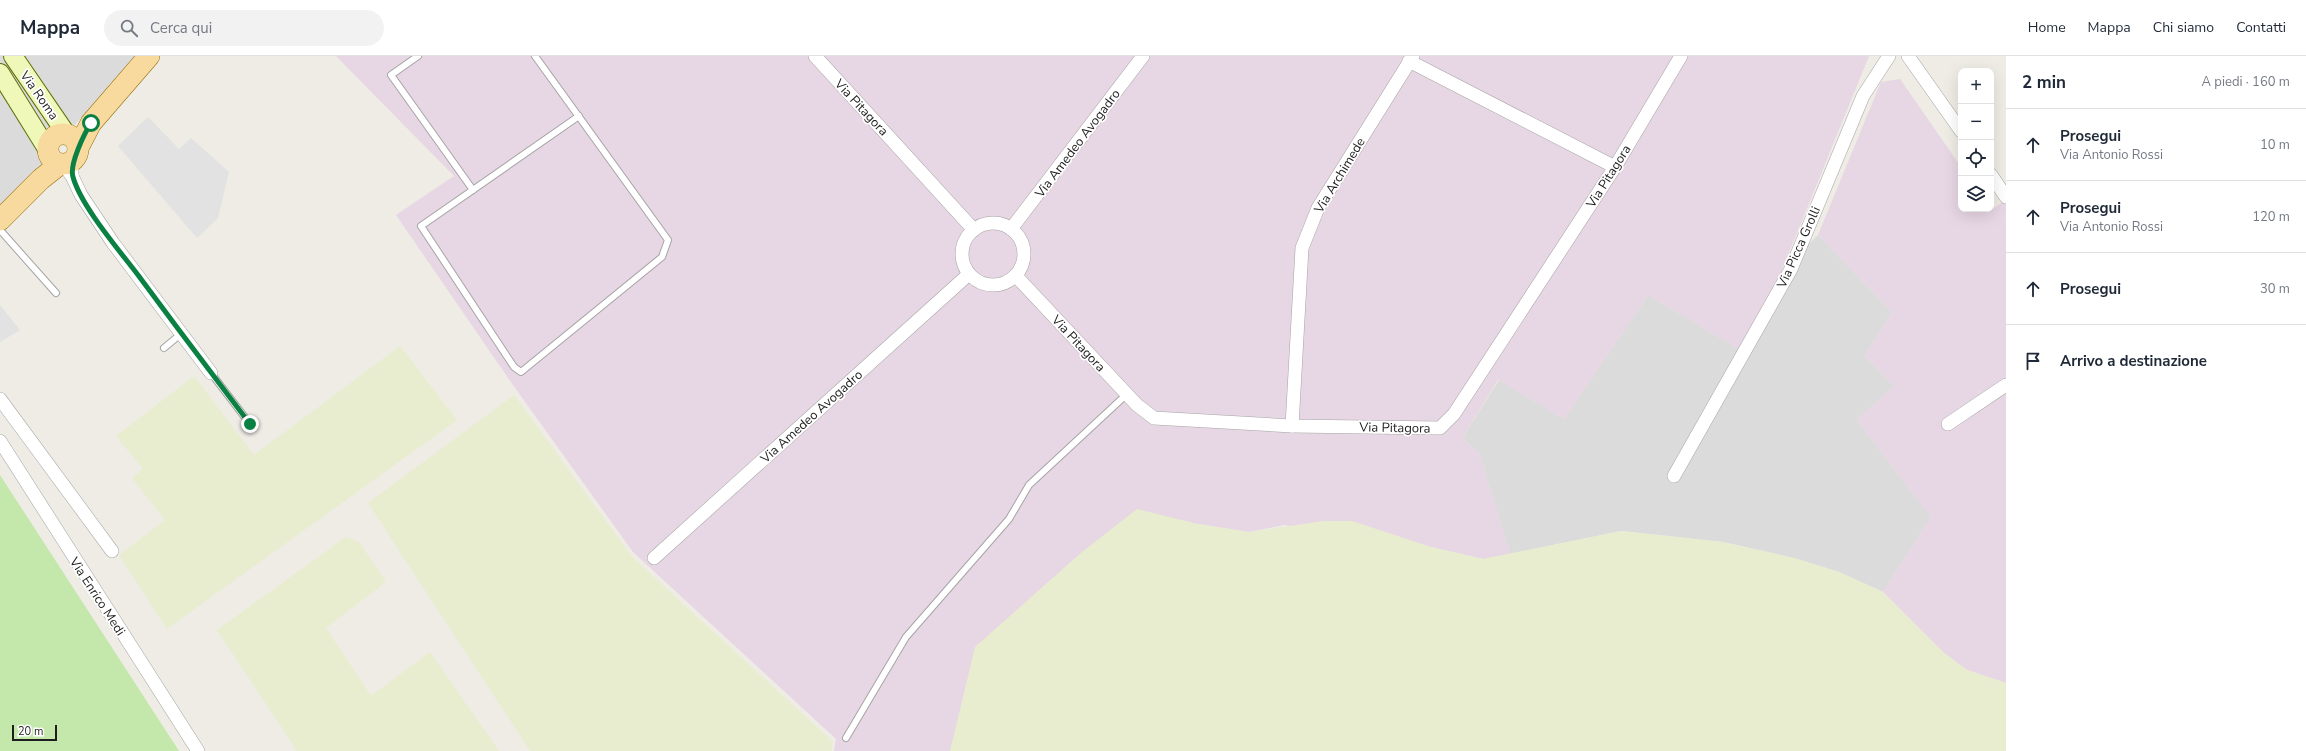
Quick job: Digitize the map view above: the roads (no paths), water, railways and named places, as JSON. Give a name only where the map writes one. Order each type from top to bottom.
[{"type":"main road","points":[[0,220],[65,154],[149,56]]},
{"type":"street","name":"Via Roma","points":[[13,56],[65,154]]},
{"type":"street","name":"Via Pitagora","points":[[815,56],[974,230]]},
{"type":"street","name":"Via Amedeo Avogadro","points":[[1011,229],[1143,56]]},
{"type":"street","name":"Via Pitagora","points":[[1016,276],[1127,394],[1154,418],[1292,426],[1440,428],[1454,414],[1614,167],[1682,56]]},
{"type":"street","name":"Via Picca Grolli","points":[[1674,476],[1791,269],[1863,96],[1889,56]]},
{"type":"street","points":[[1908,56],[1958,127]]},
{"type":"street","points":[[1411,59],[1614,167]]},
{"type":"street","name":"Via Archimede","points":[[1292,426],[1302,248],[1318,208],[1411,59]]},
{"type":"street","name":"Via Roma","points":[[0,73],[65,154]]},
{"type":"street","points":[[65,154],[81,195],[113,243],[211,373]]},
{"type":"street","points":[[1992,176],[2006,197]]},
{"type":"street","points":[[992,223],[1011,229],[1018,236],[1024,251],[1022,267],[1016,276],[1008,282],[992,285],[977,281],[969,274],[964,266],[962,256],[967,237],[974,230],[992,223]]},
{"type":"street","name":"Via Amedeo Avogadro","points":[[654,558],[969,274]]},
{"type":"street","points":[[1948,424],[2006,385]]},
{"type":"street","points":[[0,399],[112,551]]},
{"type":"street","name":"Via Enrico Medi","points":[[0,441],[198,751]]},
{"type":"lane","points":[[418,56],[391,75],[473,190]]},
{"type":"lane","points":[[535,56],[579,116],[668,240],[666,251],[662,257],[521,372],[514,367],[420,226],[579,116]]},
{"type":"lane","points":[[0,230],[56,293]]},
{"type":"lane","points":[[164,348],[182,333]]},
{"type":"lane","points":[[211,373],[250,424]]},
{"type":"lane","points":[[846,738],[906,637],[1009,519],[1029,485],[1127,394]]}]
